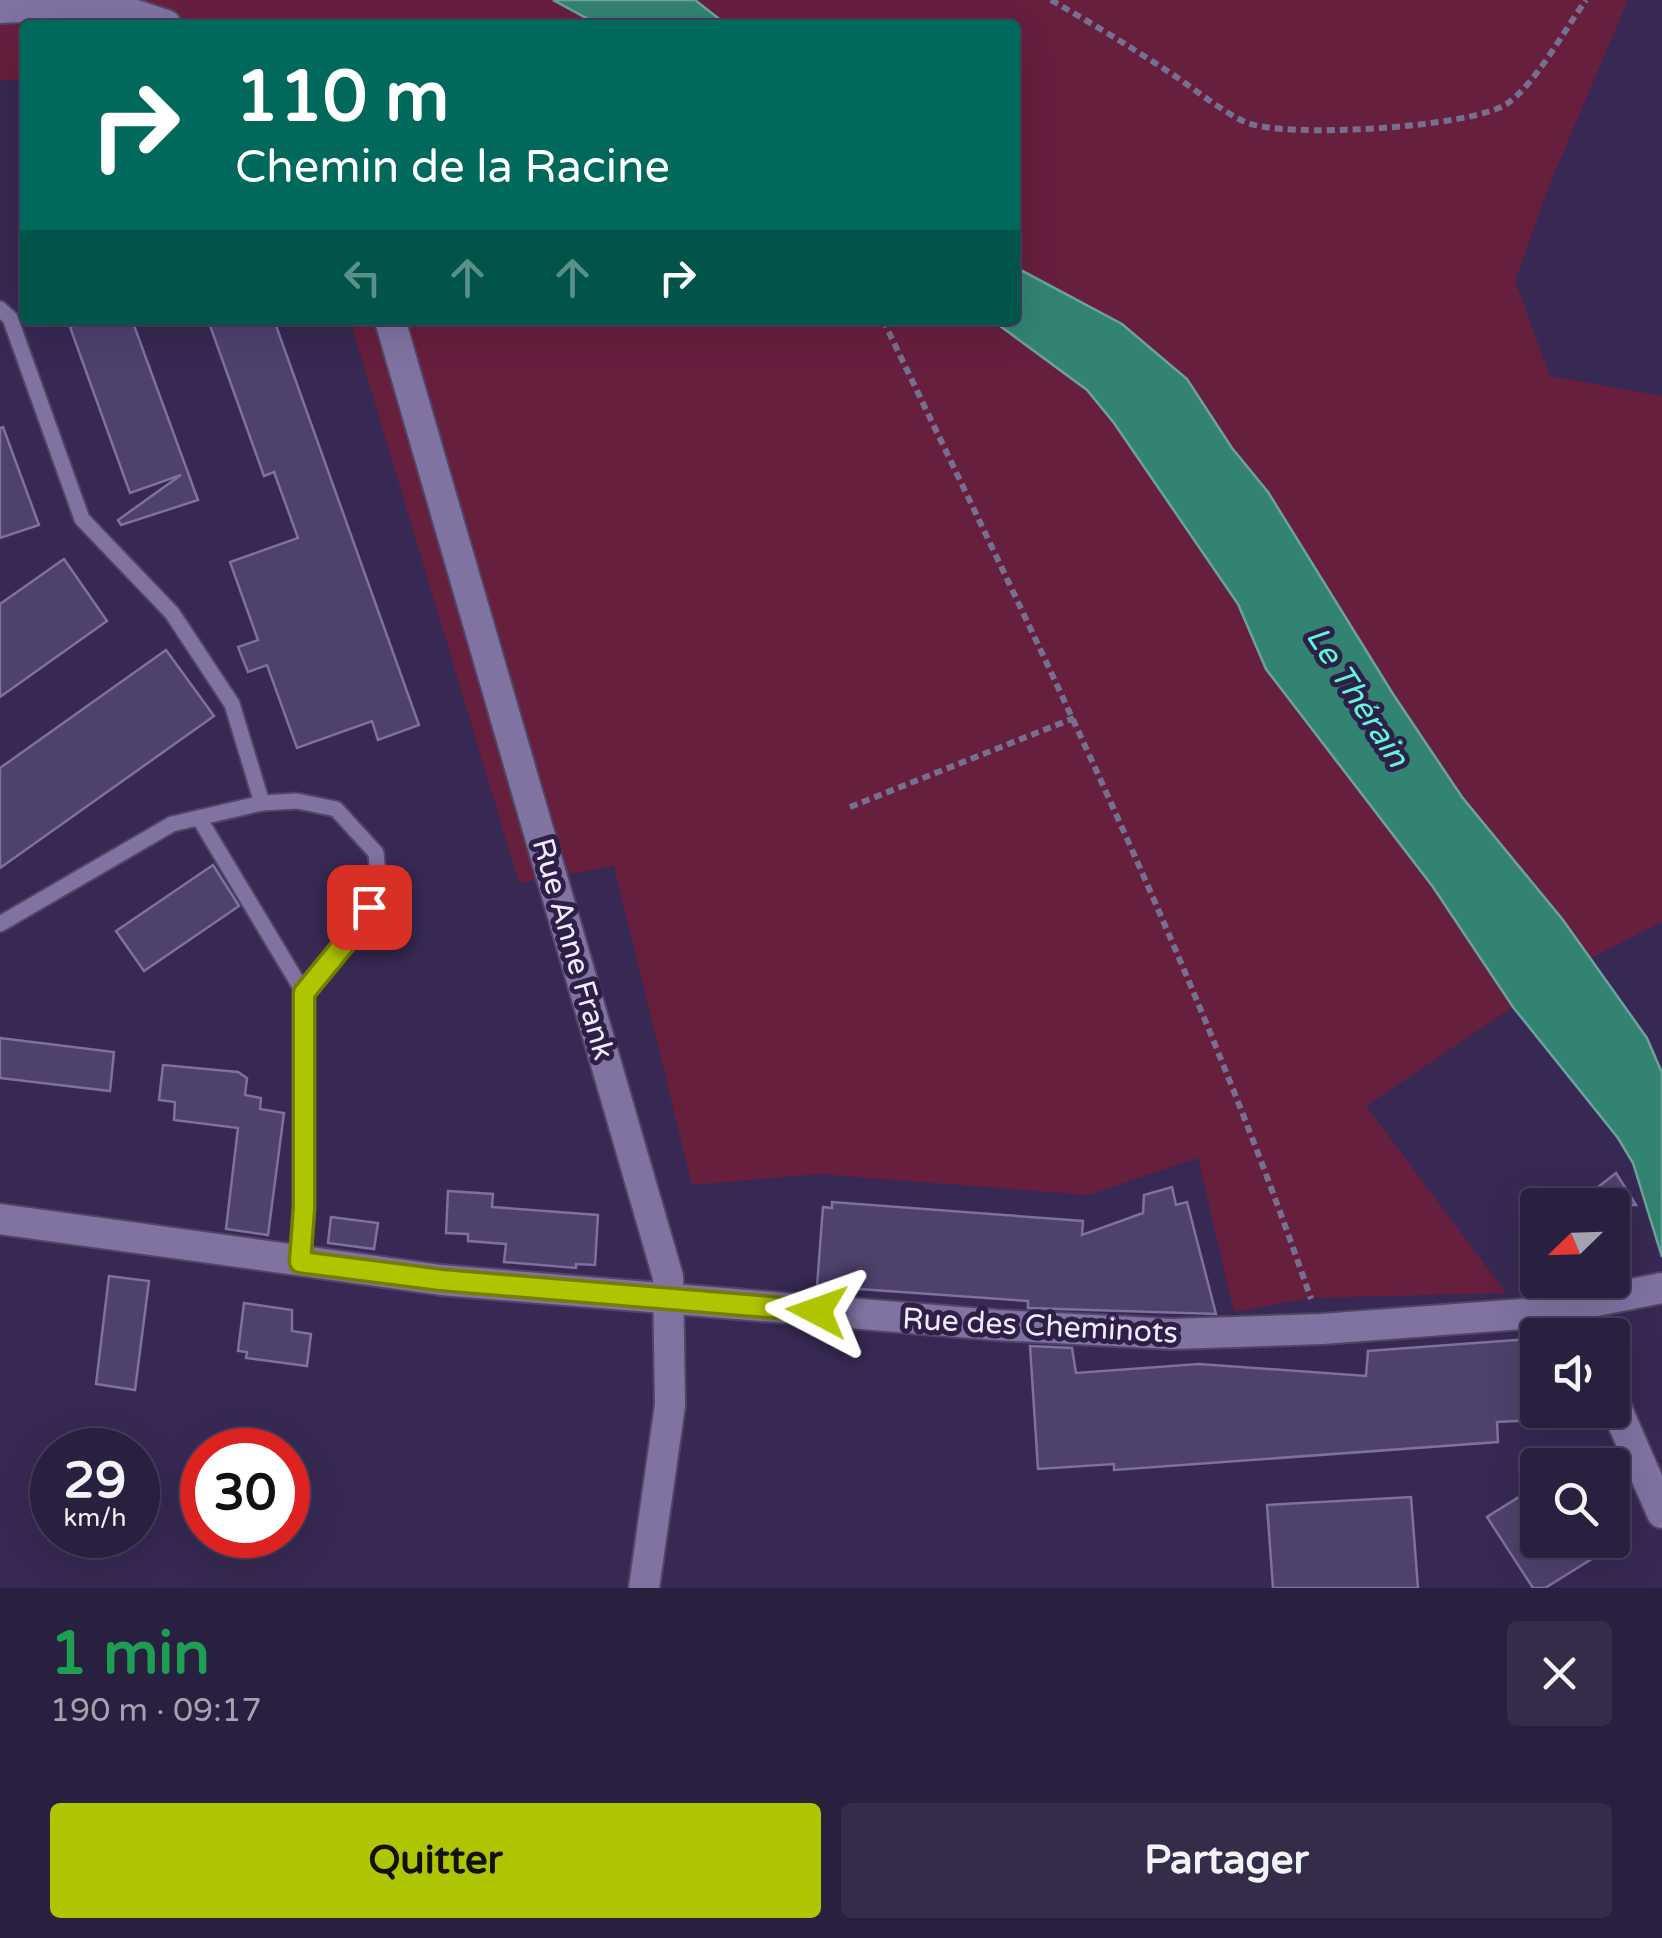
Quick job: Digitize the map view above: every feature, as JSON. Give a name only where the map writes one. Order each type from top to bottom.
[{"type":"street","points":[[0,8],[94,1],[151,20]]},
{"type":"street","name":"Rue Anne Frank","points":[[391,325],[652,1218],[671,1299],[670,1405],[644,1588]]},
{"type":"street","name":"Rue des Cheminots","points":[[0,1220],[441,1280],[996,1325],[1172,1334],[1520,1323]]},
{"type":"street","name":"Rue des Cheminots","points":[[1587,1318],[1658,1289]]},
{"type":"street","points":[[1625,1428],[1662,1512]]},
{"type":"lane","points":[[0,310],[10,318],[82,519],[172,613],[232,704],[262,802]]},
{"type":"lane","points":[[0,924],[172,824],[262,802],[297,801],[336,808],[376,853],[379,887],[358,927],[304,993]]},
{"type":"lane","points":[[199,818],[304,993],[304,1208],[300,1262]]},
{"type":"path","points":[[1051,0],[1122,41],[1239,119],[1272,128],[1411,127],[1493,112],[1523,88],[1586,0]]},
{"type":"path","points":[[885,325],[1074,718],[1212,1038],[1322,1329]]},
{"type":"path","points":[[850,807],[1074,718]]},
{"type":"shaded area","points":[[0,0],[553,0],[590,20],[20,20],[20,80],[0,80]]},
{"type":"shaded area","points":[[695,0],[1628,0],[1549,186],[1515,281],[1550,376],[1662,396],[1662,922],[1591,958],[1463,797],[1393,694],[1268,492],[1232,448],[1122,324],[1020,270],[1020,20],[721,20]]},
{"type":"shaded area","points":[[352,325],[999,325],[1087,390],[1114,422],[1238,605],[1266,669],[1433,887],[1513,1007],[1366,1106],[1506,1293],[1310,1298],[1234,1312],[1198,1158],[1088,1195],[818,1174],[692,1185],[614,866],[519,883]]},
{"type":"water","points":[[553,0],[695,0],[721,20],[590,20]]},
{"type":"water","name":"Le Thérain","points":[[1020,270],[1122,324],[1187,379],[1232,448],[1268,492],[1462,797],[1563,920],[1647,1038],[1662,1073],[1662,1257],[1633,1163],[1618,1138],[1513,1007],[1433,887],[1266,669],[1238,604],[1114,423],[1087,390],[999,325],[1020,325]]},
{"type":"building","points":[[134,325],[198,500],[121,525],[118,520],[181,475],[130,493],[70,327]]},
{"type":"building","points":[[210,325],[276,325],[419,725],[378,740],[372,721],[297,748],[267,665],[248,672],[238,647],[258,640],[230,562],[298,538],[274,472],[264,476]]},
{"type":"building","points":[[3,427],[39,525],[0,538],[0,428]]},
{"type":"building","points":[[64,559],[107,621],[0,697],[0,604]]},
{"type":"building","points":[[166,650],[214,716],[0,868],[0,768]]},
{"type":"building","points":[[213,865],[239,906],[144,971],[116,931]]},
{"type":"building","points":[[0,1038],[114,1052],[110,1091],[0,1078]]},
{"type":"building","points":[[163,1065],[238,1072],[247,1078],[245,1095],[261,1098],[260,1109],[284,1113],[268,1235],[226,1229],[238,1128],[174,1120],[175,1102],[159,1100]]},
{"type":"building","points":[[1616,1173],[1625,1188],[1597,1188]]},
{"type":"building","points":[[1172,1187],[1176,1205],[1187,1202],[1216,1314],[1028,1308],[1028,1301],[817,1286],[823,1207],[832,1208],[832,1202],[1083,1221],[1082,1235],[1143,1213],[1144,1195]]},
{"type":"building","points":[[448,1191],[493,1194],[492,1207],[598,1215],[595,1265],[576,1264],[576,1268],[504,1262],[506,1244],[468,1241],[468,1234],[446,1233]]},
{"type":"building","points":[[331,1217],[378,1223],[374,1249],[328,1243]]},
{"type":"building","points":[[109,1276],[149,1281],[135,1390],[96,1384]]},
{"type":"building","points":[[244,1303],[292,1310],[292,1331],[311,1334],[307,1366],[246,1358],[247,1352],[238,1351]]},
{"type":"building","points":[[1520,1340],[1520,1421],[1497,1422],[1498,1442],[1114,1470],[1114,1464],[1038,1469],[1030,1346],[1072,1348],[1076,1373],[1199,1364],[1366,1376],[1368,1351]]},
{"type":"building","points":[[1520,1496],[1520,1558],[1590,1560],[1545,1588],[1533,1588],[1487,1517]]},
{"type":"building","points":[[1411,1497],[1418,1588],[1273,1588],[1267,1505]]},
{"type":"route","points":[[369,907],[358,927],[304,993],[304,1208],[300,1262],[441,1280],[817,1311]]}]
